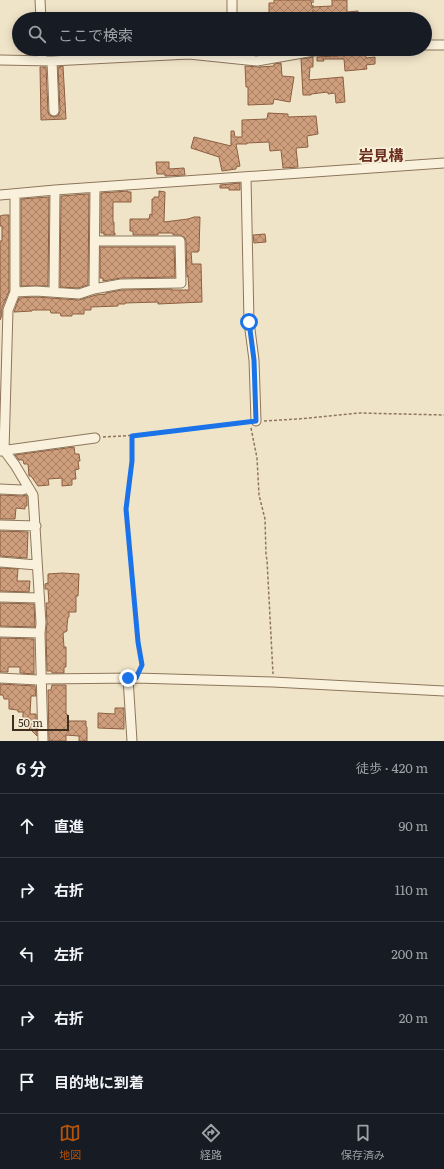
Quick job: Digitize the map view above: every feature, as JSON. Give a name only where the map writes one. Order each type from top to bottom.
[{"type":"street","points":[[40,0],[41,12]]},
{"type":"street","points":[[232,0],[232,12]]},
{"type":"street","points":[[432,45],[444,45]]},
{"type":"street","points":[[0,60],[52,61],[150,56]]},
{"type":"street","points":[[235,56],[257,61],[286,56]]},
{"type":"street","points":[[52,61],[54,111]]},
{"type":"street","points":[[0,195],[444,162]]},
{"type":"street","points":[[246,177],[249,322],[254,360],[256,421]]},
{"type":"street","points":[[94,289],[95,188]]},
{"type":"street","points":[[54,292],[55,190]]},
{"type":"street","points":[[15,194],[15,292],[8,310],[2,451],[15,465],[33,495],[41,623],[43,741]]},
{"type":"street","points":[[15,292],[36,291],[79,294],[94,289],[121,284],[181,283],[180,241],[95,241]]},
{"type":"street","points":[[2,451],[95,438]]},
{"type":"street","points":[[0,489],[22,490],[29,488]]},
{"type":"street","points":[[0,525],[36,526]]},
{"type":"street","points":[[0,562],[38,564]]},
{"type":"street","points":[[0,597],[39,598]]},
{"type":"street","points":[[0,632],[40,633]]},
{"type":"street","points":[[0,678],[38,680],[132,678],[273,682],[444,691]]},
{"type":"street","points":[[132,678],[132,741]]},
{"type":"path","points":[[313,0],[313,12]]},
{"type":"path","points":[[256,421],[298,419],[360,413],[444,415]]},
{"type":"path","points":[[95,438],[132,436],[250,422],[257,458],[259,495],[265,519],[273,682]]},
{"type":"path","points":[[132,436],[132,461],[126,509],[138,642],[142,665],[132,678]]},
{"type":"building","points":[[274,0],[311,0],[312,7],[332,6],[332,0],[347,0],[347,12],[269,12],[269,3],[274,3]]},
{"type":"building","points":[[313,57],[313,67],[310,67],[309,80],[343,77],[345,102],[336,103],[335,93],[328,94],[328,92],[303,95],[301,59]]},
{"type":"building","points":[[317,57],[375,57],[375,64],[366,65],[367,69],[345,71],[344,59],[323,59],[324,61],[317,61]]},
{"type":"building","points":[[281,63],[282,76],[294,77],[290,102],[274,99],[273,104],[248,105],[248,87],[246,87],[245,66],[274,66],[274,64]]},
{"type":"building","points":[[63,66],[66,119],[41,120],[40,67],[46,67],[48,111],[49,115],[54,117],[58,116],[60,111],[58,67]]},
{"type":"building","points":[[268,113],[288,114],[288,117],[316,116],[318,134],[307,136],[308,147],[296,148],[298,167],[283,168],[281,150],[270,151],[269,142],[236,144],[240,166],[236,167],[236,169],[222,171],[219,157],[191,148],[194,137],[231,146],[231,131],[234,131],[235,137],[242,137],[242,120],[267,119]]},
{"type":"building","points":[[156,162],[169,162],[169,169],[184,168],[185,175],[165,176],[165,174],[157,174]]},
{"type":"building","points":[[240,183],[240,190],[220,188],[220,185]]},
{"type":"building","points":[[159,191],[165,192],[164,222],[200,217],[199,251],[191,252],[192,264],[201,264],[202,302],[158,304],[158,302],[125,303],[118,304],[118,306],[91,307],[91,310],[84,310],[84,314],[72,314],[72,316],[61,316],[60,313],[51,313],[50,310],[14,312],[19,298],[36,297],[79,300],[122,290],[189,290],[185,238],[180,235],[173,235],[173,233],[158,233],[158,235],[133,235],[133,231],[130,231],[130,219],[149,219],[150,214],[152,215],[152,199],[154,199],[154,197],[159,197]]},
{"type":"building","points":[[131,192],[131,202],[113,202],[113,222],[115,235],[104,235],[104,233],[101,233],[101,193]]},
{"type":"building","points":[[89,194],[88,285],[78,288],[60,287],[61,196]]},
{"type":"building","points":[[49,197],[48,286],[21,286],[21,199]]},
{"type":"building","points":[[9,215],[9,291],[2,308],[0,320],[0,241],[2,241],[2,226],[0,226],[0,216]]},
{"type":"building","points":[[265,234],[266,242],[254,243],[253,235]]},
{"type":"building","points":[[100,247],[174,247],[175,277],[121,278],[103,281],[103,278],[100,278]]},
{"type":"building","points":[[74,447],[75,454],[79,454],[80,461],[78,461],[79,469],[75,470],[76,479],[72,479],[72,485],[62,486],[62,478],[48,479],[49,485],[38,486],[31,476],[29,476],[28,464],[24,464],[23,460],[19,460],[15,455]]},
{"type":"building","points":[[0,495],[26,495],[27,506],[25,506],[25,509],[16,508],[15,519],[0,519]]},
{"type":"building","points":[[0,531],[28,532],[27,558],[0,556]]},
{"type":"building","points":[[0,568],[18,569],[17,581],[30,581],[29,592],[0,591]]},
{"type":"building","points":[[48,574],[79,574],[78,596],[76,596],[76,612],[69,612],[67,631],[63,633],[64,647],[66,647],[66,667],[64,667],[64,673],[52,673],[52,671],[47,671],[46,603],[49,603],[48,589],[45,589],[45,584],[48,583]]},
{"type":"building","points":[[0,603],[34,604],[35,627],[0,626]]},
{"type":"building","points":[[0,638],[34,639],[34,674],[20,673],[20,667],[8,667],[8,672],[0,672]]},
{"type":"building","points":[[0,684],[35,686],[36,696],[31,696],[30,714],[36,714],[37,736],[24,723],[23,712],[9,709],[9,699],[4,699],[3,695],[0,695]]},
{"type":"building","points":[[52,685],[66,685],[66,714],[68,721],[86,721],[87,741],[79,741],[79,736],[66,735],[66,741],[49,741],[48,690],[51,690]]},
{"type":"building","points":[[115,708],[124,708],[124,729],[98,728],[98,713],[115,714]]},
{"type":"district","name":"岩見構","points":[[381,156]]},
{"type":"route","points":[[128,678],[136,678],[142,665],[138,642],[126,509],[132,461],[132,436],[256,421],[254,360],[249,322]]}]
